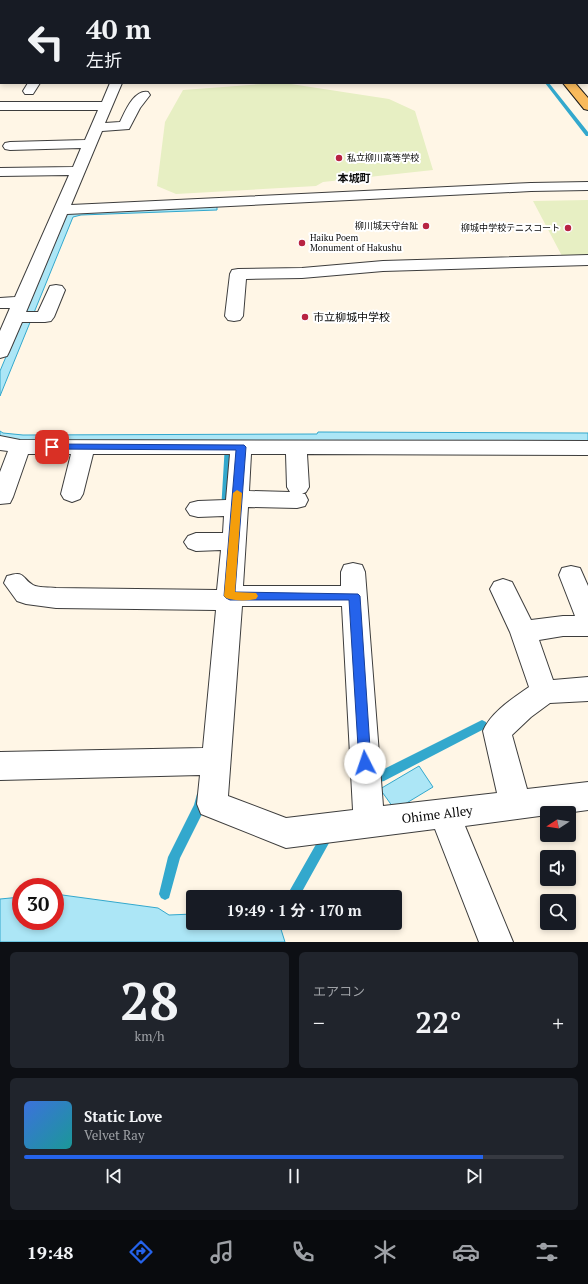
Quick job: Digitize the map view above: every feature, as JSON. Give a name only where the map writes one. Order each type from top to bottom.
[{"type":"main road","points":[[570,84],[588,106]]},
{"type":"street","points":[[0,352],[24,314],[63,210],[116,84]]},
{"type":"street","points":[[97,127],[124,126],[134,107],[144,95]]},
{"type":"street","points":[[0,106],[106,106]]},
{"type":"street","points":[[10,146],[90,144]]},
{"type":"street","points":[[0,172],[79,171]]},
{"type":"street","points":[[63,210],[588,186]]},
{"type":"street","points":[[234,316],[238,274],[302,273],[382,266],[588,260]]},
{"type":"street","points":[[0,302],[24,314],[45,318],[56,290]]},
{"type":"street","points":[[2,497],[10,445],[84,447],[472,449],[588,448]]},
{"type":"street","points":[[72,494],[84,447]]},
{"type":"street","points":[[0,766],[207,761],[230,598],[234,541],[224,507],[233,447]]},
{"type":"street","points":[[224,507],[297,493],[296,447]]},
{"type":"street","points":[[196,542],[234,541]]},
{"type":"street","points":[[523,632],[563,626],[588,617],[571,575]]},
{"type":"street","points":[[16,583],[26,594],[56,598],[230,598],[354,584],[369,822]]},
{"type":"street","points":[[503,589],[523,632],[544,692]]},
{"type":"street","points":[[516,804],[497,731],[521,708],[544,692],[588,689]]},
{"type":"street","name":"Ohime Alley","points":[[207,761],[212,804],[286,833],[588,796]]},
{"type":"street","points":[[444,813],[496,942]]},
{"type":"green space","points":[[262,84],[291,84],[389,99],[415,111],[433,170],[323,182],[316,186],[176,194],[157,186],[165,122],[183,90]]},
{"type":"green space","name":"柳城中学校テニスコート","points":[[588,200],[588,255],[562,256],[533,201]]},
{"type":"water","points":[[217,205],[217,210],[81,215],[73,217],[0,396],[0,371],[67,212]]},
{"type":"water","points":[[0,431],[3,433],[23,435],[317,434],[318,432],[588,433],[588,443],[14,441],[0,440]]},
{"type":"water","points":[[419,766],[433,787],[395,810],[380,789]]},
{"type":"water","points":[[64,895],[158,908],[169,915],[186,914],[186,930],[281,930],[285,942],[0,942],[0,899],[12,898],[12,930],[64,930]]},
{"type":"waterway","points":[[548,84],[588,135]]},
{"type":"waterway","points":[[225,511],[229,444]]},
{"type":"waterway","points":[[380,777],[482,725]]},
{"type":"waterway","points":[[165,894],[174,857],[200,806],[201,798]]},
{"type":"waterway","points":[[296,890],[323,843]]},
{"type":"slow traffic","points":[[237,493],[230,596],[253,596]]},
{"type":"place","name":"私立柳川高等学校","points":[[339,158]]},
{"type":"place","name":"柳川城天守台阯","points":[[426,226]]},
{"type":"place","name":"柳城中学校テニスコート","points":[[568,228]]},
{"type":"place","name":"Haiku Poem Monument of Hakushu","points":[[302,243]]},
{"type":"place","name":"市立柳城中学校","points":[[305,317]]},
{"type":"district","name":"本城町","points":[[354,178]]},
{"type":"route","points":[[52,447],[241,447],[230,596],[354,596],[365,763]]}]
